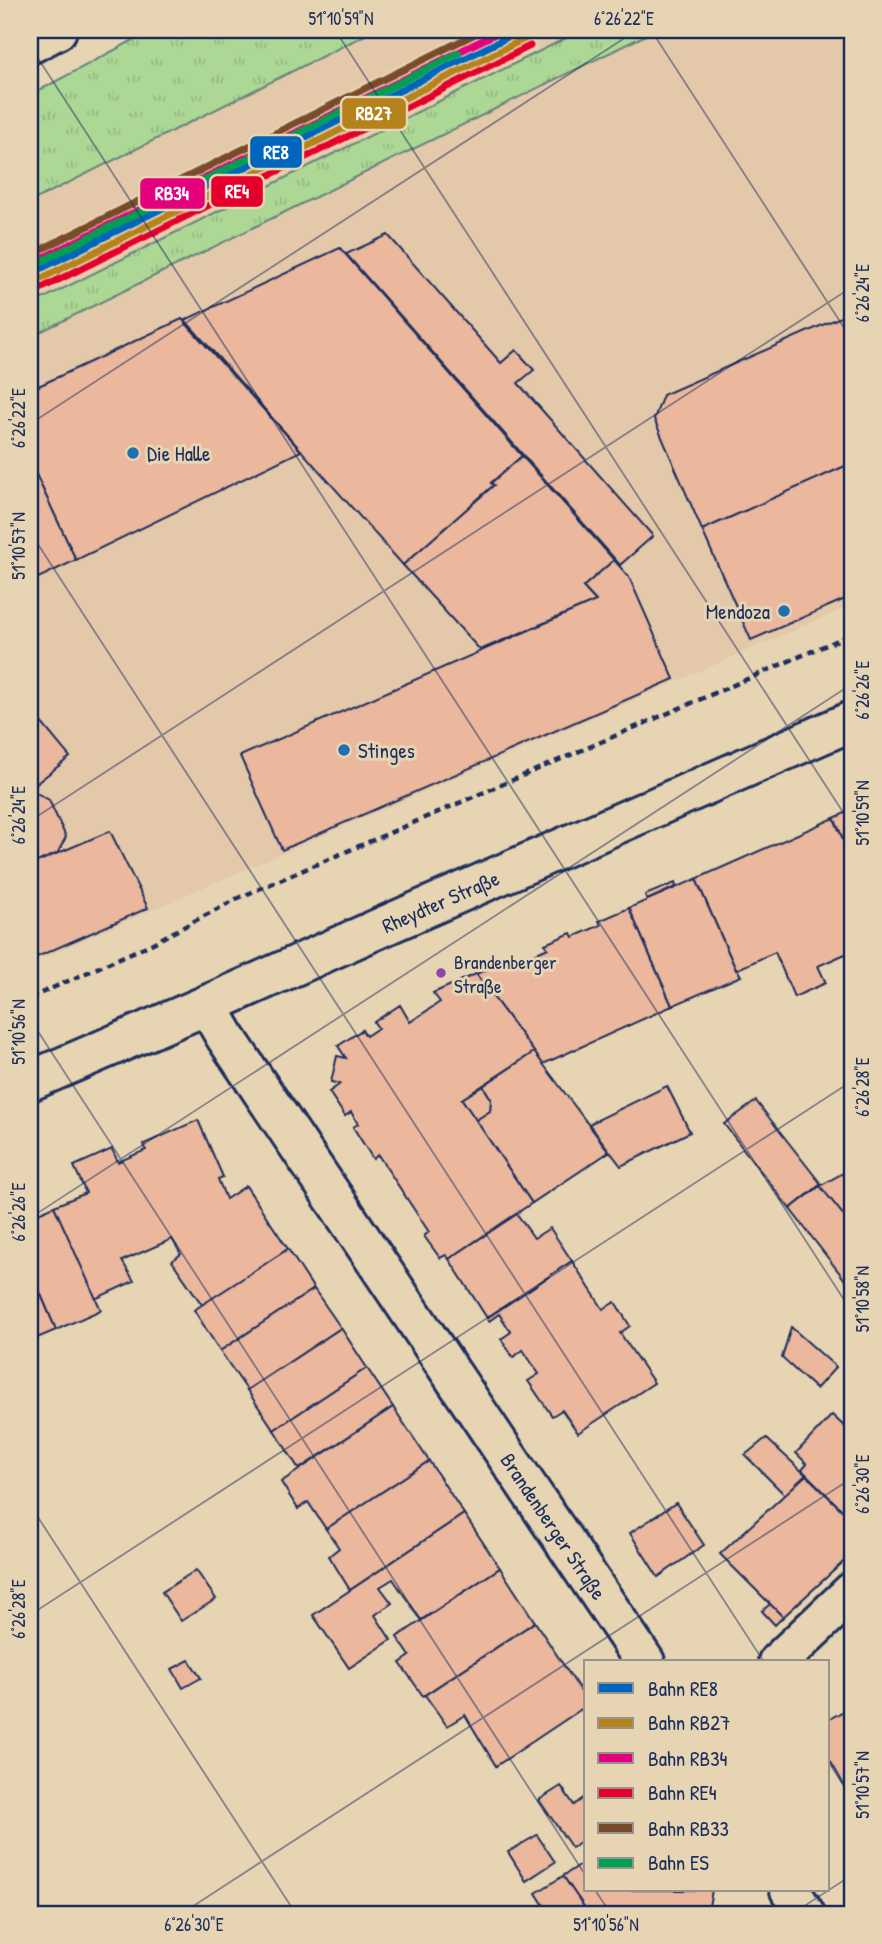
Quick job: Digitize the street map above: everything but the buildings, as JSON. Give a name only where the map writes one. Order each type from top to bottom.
[{"type":"street","points":[[30,44],[57,30]]},
{"type":"street","name":"Rheydter Straße","points":[[30,1081],[852,721]]},
{"type":"street","name":"Brandenberger Straße","points":[[207,1005],[225,1036],[644,1660]]},
{"type":"street","points":[[780,1660],[852,1592]]},
{"type":"street","points":[[791,1892],[805,1914]]},
{"type":"path","points":[[30,998],[151,944],[236,899],[852,634]]},
{"type":"shaded area","points":[[375,30],[582,30],[30,305],[30,202]]},
{"type":"shaded area","points":[[656,30],[852,30],[852,605],[30,963],[30,337]]},
{"type":"green space","points":[[152,30],[375,30],[30,202],[30,95]]},
{"type":"green space","points":[[582,30],[656,30],[30,337],[30,305]]},
{"type":"rail line","name":"RB33","points":[[30,255],[483,30]]},
{"type":"rail line","name":"RB34","points":[[30,264],[503,30]]},
{"type":"rail line","name":"RE8","points":[[30,274],[522,30]]},
{"type":"rail line","name":"RB27","points":[[34,282],[526,38]]},
{"type":"rail line","name":"RE4","points":[[38,290],[530,46]]},
{"type":"rail line","name":"ES","points":[[42,261],[459,53]]},
{"type":"place","name":"Die Halle","points":[[133,453]]},
{"type":"place","name":"Mendoza","points":[[784,611]]},
{"type":"place","name":"Stinges","points":[[344,750]]},
{"type":"place","name":"Brandenberger Straße","points":[[441,973]]}]
